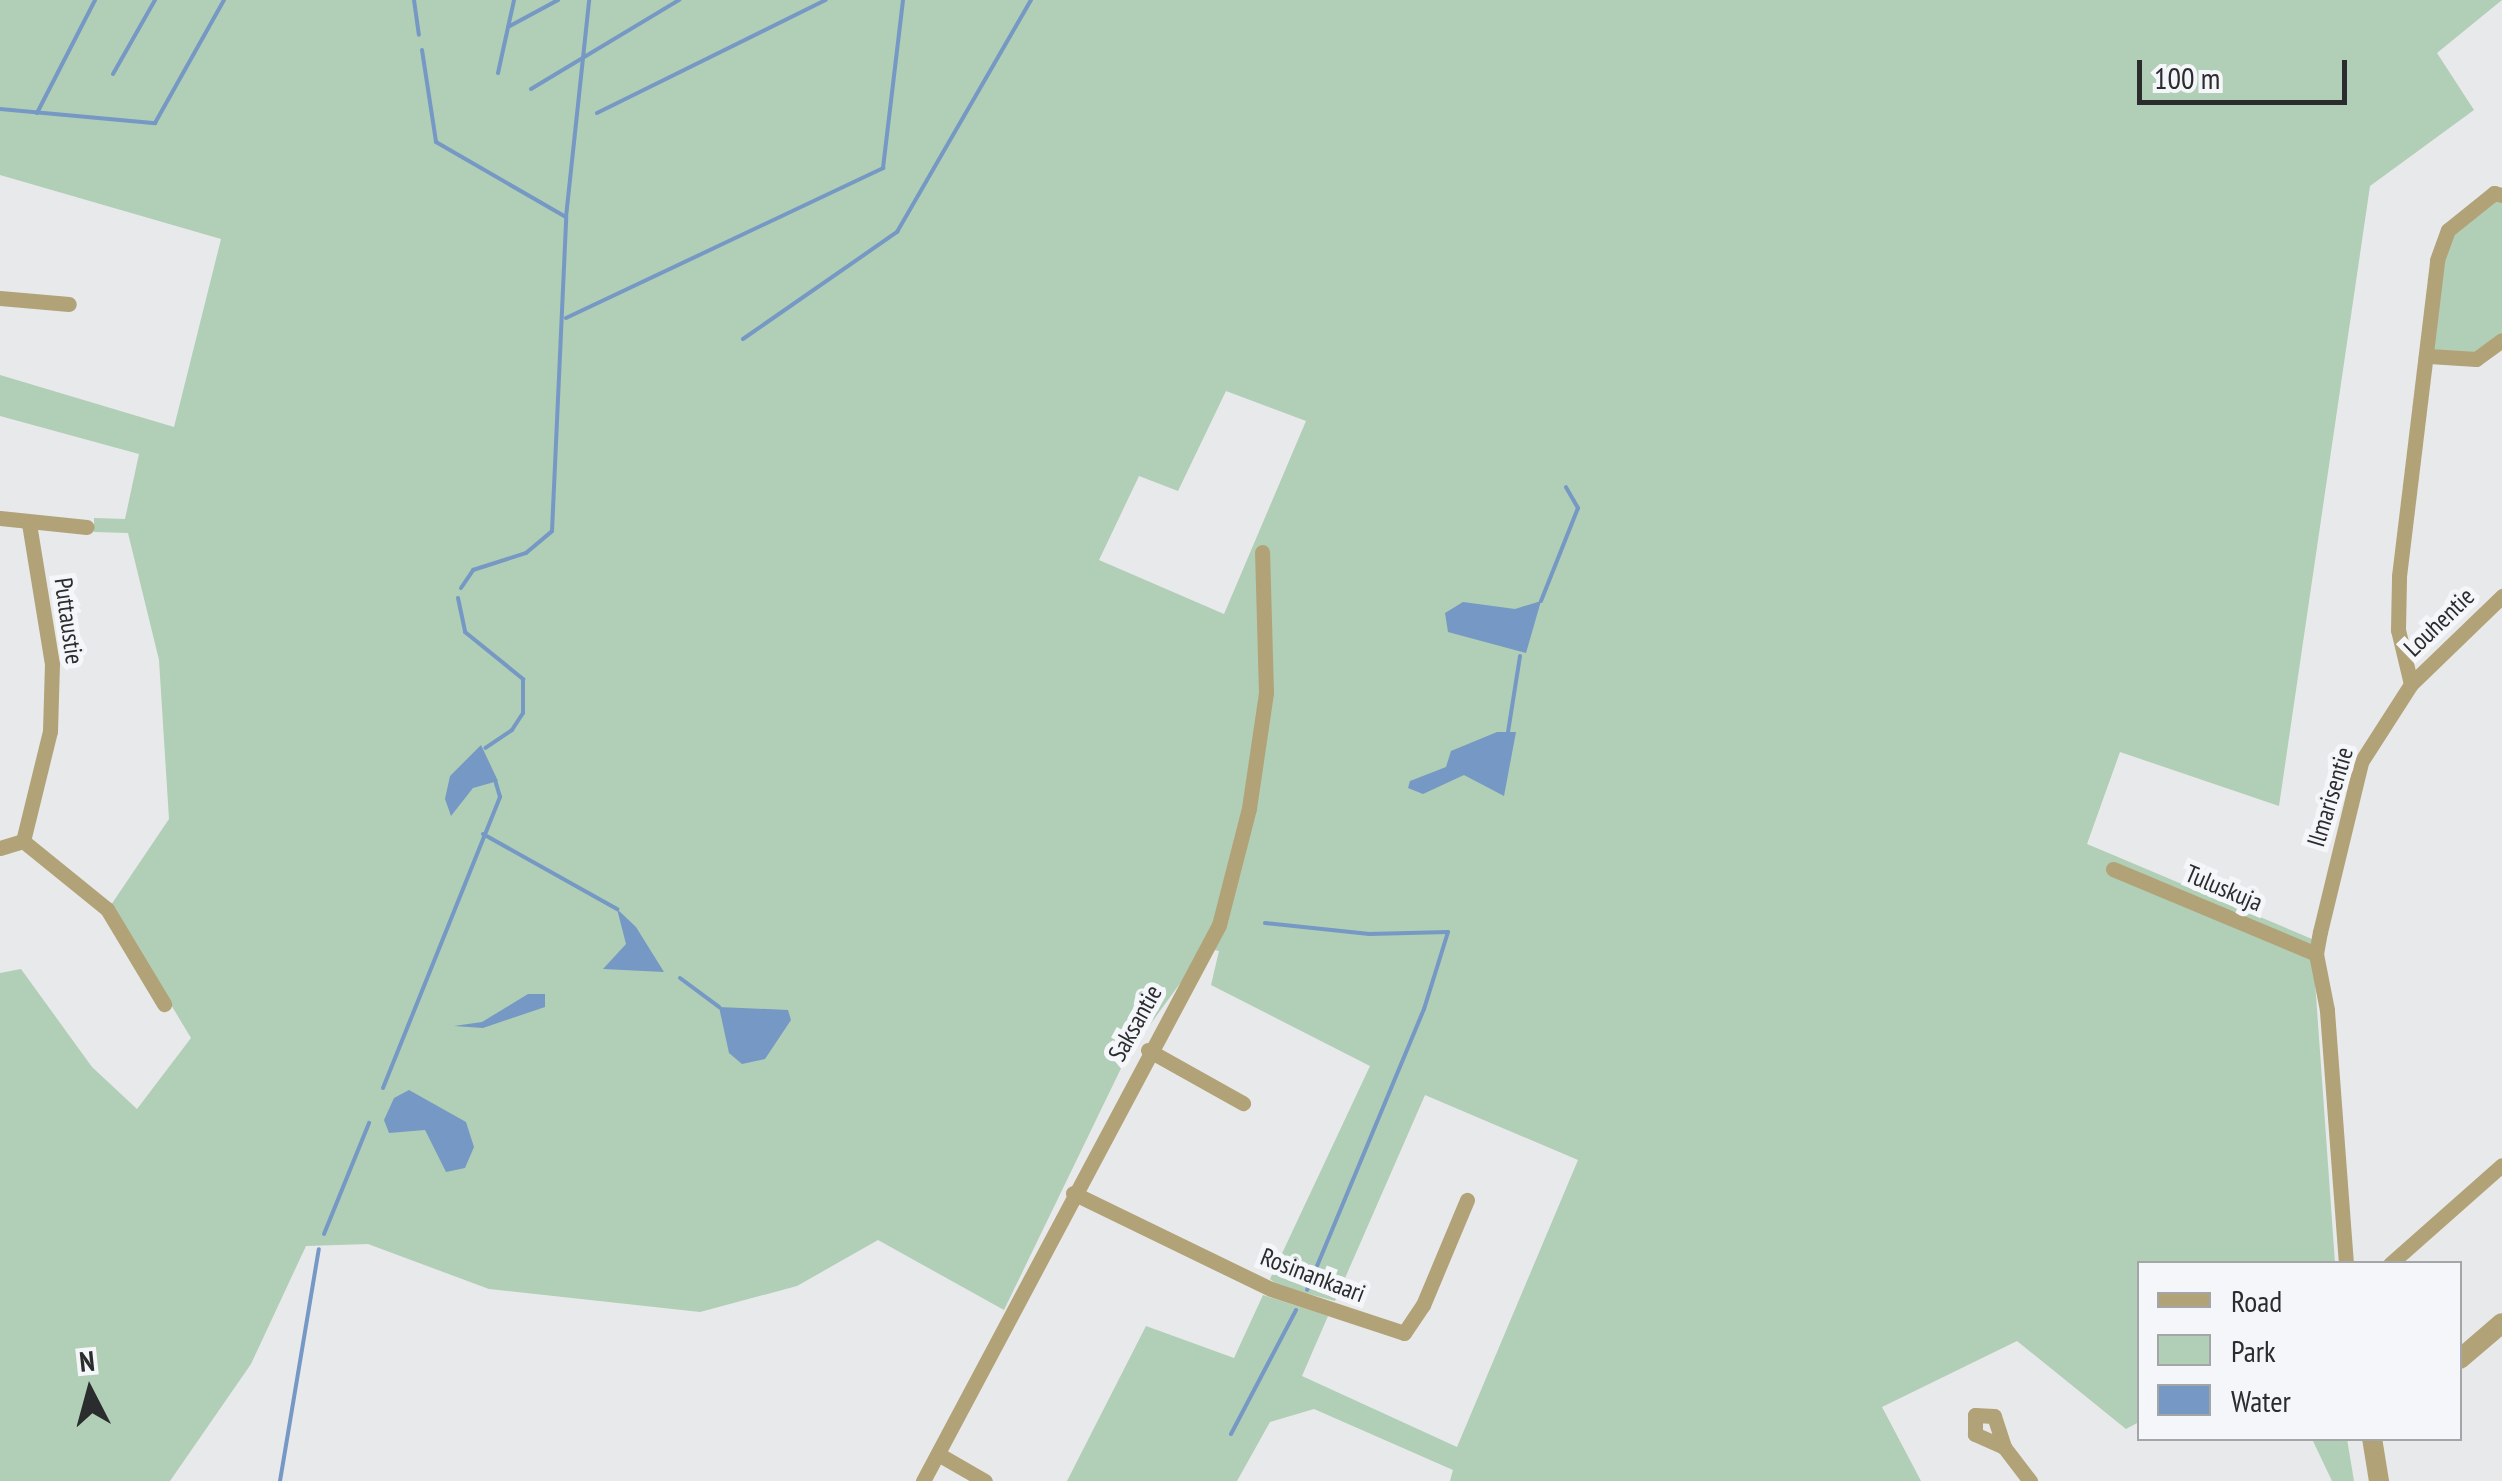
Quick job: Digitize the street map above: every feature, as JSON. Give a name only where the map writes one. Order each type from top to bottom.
[{"type":"street","points":[[2411,684],[2398,630],[2398,576],[2429,356],[2438,260],[2448,230],[2494,193],[2502,195]]},
{"type":"street","points":[[0,298],[69,304]]},
{"type":"street","points":[[2429,356],[2476,359],[2502,340]]},
{"type":"street","points":[[0,518],[87,527]]},
{"type":"street","name":"Puttaustie","points":[[23,842],[50,731],[52,678],[29,524]]},
{"type":"street","name":"Saksantie","points":[[923,1481],[1148,1050],[1220,925],[1249,808],[1266,692],[1262,552]]},
{"type":"street","name":"Louhentie","points":[[2411,684],[2502,596]]},
{"type":"street","name":"Ilmarisentie","points":[[2346,1261],[2327,1010],[2316,954],[2361,762],[2411,684]]},
{"type":"street","points":[[0,848],[23,842],[107,909],[164,1004]]},
{"type":"street","name":"Tuluskuja","points":[[2113,869],[2316,954]]},
{"type":"street","points":[[1148,1050],[1242,1104]]},
{"type":"street","points":[[2393,1261],[2502,1165]]},
{"type":"street","name":"Rosinankaari","points":[[1073,1193],[1271,1289],[1404,1333],[1423,1305],[1467,1200]]},
{"type":"street","points":[[2462,1357],[2502,1323]]},
{"type":"street","points":[[2361,1441],[2368,1481]]},
{"type":"street","points":[[2372,1441],[2379,1481]]},
{"type":"street","points":[[2004,1447],[2030,1481]]},
{"type":"street","points":[[938,1454],[985,1481]]},
{"type":"green space","points":[[0,0],[2502,0],[2437,53],[2474,110],[2370,186],[2279,806],[2120,752],[2087,844],[2312,939],[2335,1261],[2137,1261],[2137,1423],[2126,1429],[2017,1341],[1882,1407],[1921,1481],[1450,1481],[1453,1470],[1314,1409],[1270,1422],[1237,1481],[1067,1481],[1146,1326],[1234,1358],[1263,1295],[1328,1316],[1302,1376],[1457,1447],[1578,1160],[1425,1095],[1335,1301],[1279,1286],[1270,1279],[1370,1066],[1211,985],[1219,951],[1206,948],[1127,1056],[1004,1310],[878,1240],[797,1286],[700,1312],[489,1289],[368,1244],[306,1246],[251,1364],[170,1481],[0,1481],[0,973],[21,969],[92,1067],[137,1109],[191,1038],[111,905],[169,819],[159,660],[128,533],[94,532],[94,518],[125,519],[139,454],[0,416],[0,375],[174,427],[221,239],[0,175]],"holes":[[[1226,391],[1306,421],[1224,614],[1099,560],[1139,476],[1178,491]]]},
{"type":"green space","points":[[2502,195],[2502,340],[2476,359],[2429,356],[2448,230]]},
{"type":"green space","points":[[2313,1441],[2347,1441],[2354,1481],[2332,1481]]},
{"type":"water","points":[[1541,601],[1526,653],[1448,632],[1445,613],[1463,602],[1515,609]]},
{"type":"water","points":[[1497,732],[1516,732],[1504,796],[1464,775],[1423,794],[1408,788],[1410,781],[1446,767],[1451,751]]},
{"type":"water","points":[[481,745],[498,781],[473,788],[451,816],[445,799],[450,776]]},
{"type":"water","points":[[617,909],[636,927],[664,972],[603,969],[626,944]]},
{"type":"water","points":[[528,994],[545,994],[545,1007],[483,1028],[454,1026],[482,1022]]},
{"type":"water","points":[[719,1007],[788,1010],[791,1020],[765,1059],[742,1064],[729,1053]]},
{"type":"water","points":[[409,1090],[466,1122],[474,1147],[465,1168],[446,1172],[425,1130],[389,1133],[384,1120],[394,1098]]},
{"type":"waterway","points":[[37,113],[95,0]]},
{"type":"waterway","points":[[113,74],[155,0]]},
{"type":"waterway","points":[[0,109],[155,123],[224,0]]},
{"type":"waterway","points":[[414,0],[419,35]]},
{"type":"waterway","points":[[498,73],[514,0]]},
{"type":"waterway","points":[[508,27],[558,0]]},
{"type":"waterway","points":[[461,588],[473,570],[526,553],[552,531],[566,217],[589,0]]},
{"type":"waterway","points":[[531,89],[679,0]]},
{"type":"waterway","points":[[597,113],[826,0]]},
{"type":"waterway","points":[[566,318],[883,168],[903,0]]},
{"type":"waterway","points":[[743,339],[897,232],[1031,0]]},
{"type":"waterway","points":[[422,50],[436,142],[566,217]]},
{"type":"waterway","points":[[1541,601],[1578,508],[1566,487]]},
{"type":"waterway","points":[[458,598],[465,632],[523,679],[523,713],[512,730],[485,748]]},
{"type":"waterway","points":[[1508,732],[1520,656]]},
{"type":"waterway","points":[[383,1088],[500,797],[496,783]]},
{"type":"waterway","points":[[483,834],[617,909]]},
{"type":"waterway","points":[[1265,923],[1369,934],[1448,932],[1424,1009],[1307,1290]]},
{"type":"waterway","points":[[680,978],[719,1007]]},
{"type":"waterway","points":[[324,1234],[369,1123]]},
{"type":"waterway","points":[[280,1481],[319,1249]]},
{"type":"waterway","points":[[1231,1434],[1296,1310]]}]
